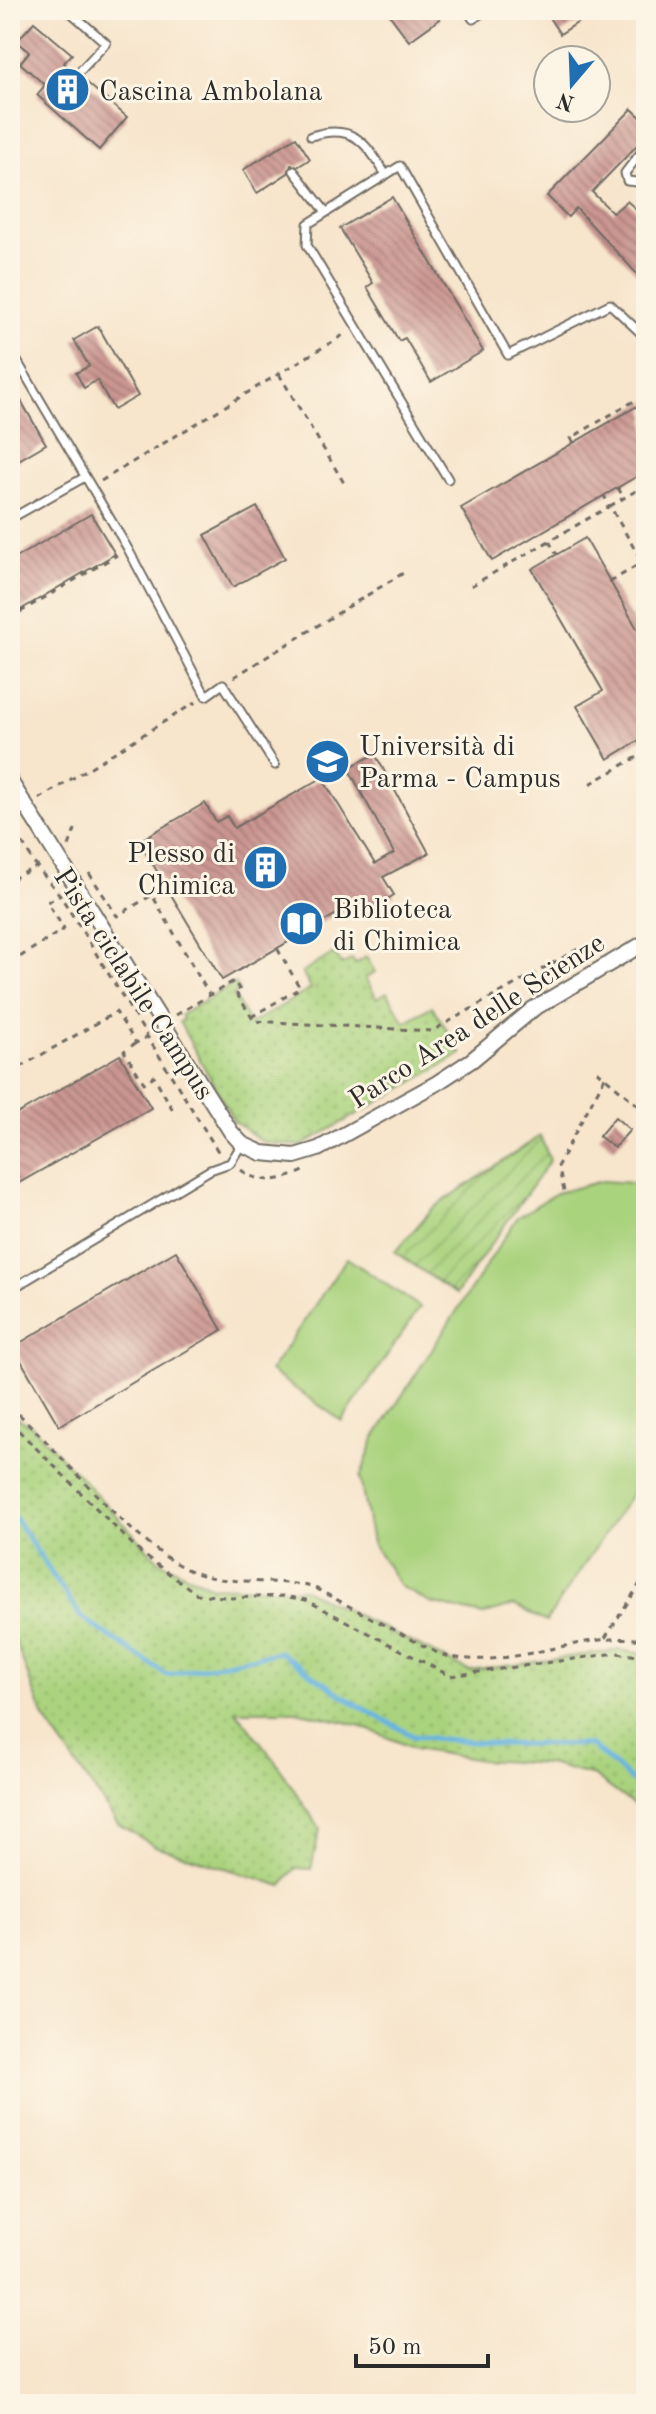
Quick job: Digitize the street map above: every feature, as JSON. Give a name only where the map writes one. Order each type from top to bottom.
[{"type":"street","points":[[10,781],[242,1144]]},
{"type":"street","name":"Parco Area delle Scienze","points":[[242,1144],[262,1153],[280,1156],[318,1149],[437,1083],[472,1060],[533,1009],[646,942]]},
{"type":"lane","points":[[68,10],[106,43],[81,70]]},
{"type":"lane","points":[[467,10],[473,19],[486,10]]},
{"type":"lane","points":[[311,136],[332,129],[345,132],[368,147],[386,175]]},
{"type":"lane","points":[[646,146],[625,173],[627,181],[637,182],[646,178]]},
{"type":"lane","points":[[448,479],[307,245],[308,224],[400,166],[508,355],[610,304],[646,338]]},
{"type":"lane","points":[[294,171],[326,212]]},
{"type":"lane","points":[[10,349],[128,549],[206,696],[223,684],[275,765]]},
{"type":"lane","points":[[10,519],[85,477]]},
{"type":"lane","points":[[10,1290],[210,1170],[230,1163],[242,1144]]},
{"type":"path","points":[[91,487],[356,327]]},
{"type":"path","points":[[279,374],[344,483]]},
{"type":"path","points":[[574,443],[571,438],[646,394]]},
{"type":"path","points":[[639,398],[642,403]]},
{"type":"path","points":[[471,586],[646,485]]},
{"type":"path","points":[[618,488],[624,498]]},
{"type":"path","points":[[604,496],[646,569]]},
{"type":"path","points":[[549,541],[557,555]]},
{"type":"path","points":[[10,618],[128,549]]},
{"type":"path","points":[[610,582],[644,561]]},
{"type":"path","points":[[223,684],[405,572]]},
{"type":"path","points":[[26,807],[206,696]]},
{"type":"path","points":[[590,784],[646,752]]},
{"type":"path","name":"Pista ciclabile Campus","points":[[10,822],[36,866],[60,895],[216,1148],[230,1163]]},
{"type":"path","points":[[10,865],[14,878],[56,854],[69,846],[77,824]]},
{"type":"path","points":[[88,872],[117,916],[152,895],[210,996]]},
{"type":"path","points":[[10,963],[64,929],[47,902],[67,890]]},
{"type":"path","points":[[251,1017],[300,988],[277,948]]},
{"type":"path","points":[[174,1112],[154,1076],[144,1083],[124,1051],[234,981],[241,992],[237,994],[254,1021],[432,1031],[565,955]]},
{"type":"path","points":[[10,1073],[116,1012],[136,1043]]},
{"type":"path","points":[[597,1071],[646,1112]]},
{"type":"path","points":[[564,1191],[558,1165],[605,1077]]},
{"type":"path","points":[[10,1406],[129,1525],[191,1571],[216,1578],[299,1583],[315,1588],[439,1654],[455,1659],[478,1660],[605,1638],[646,1640]]},
{"type":"path","points":[[10,1422],[141,1553],[197,1594],[232,1598],[282,1596],[306,1600],[450,1676],[468,1676],[617,1653],[646,1657]]},
{"type":"path","points":[[605,1638],[646,1574]]},
{"type":"green space","points":[[334,953],[342,965],[352,959],[355,964],[366,957],[375,972],[365,978],[377,998],[387,992],[405,1022],[432,1006],[462,1054],[301,1146],[263,1142],[234,1121],[179,1022],[183,1020],[181,1015],[235,983],[239,991],[233,995],[250,1024],[311,989],[302,973]]},
{"type":"green space","points":[[540,1136],[550,1160],[456,1294],[395,1252],[432,1209]]},
{"type":"green space","points":[[602,1181],[646,1184],[646,1472],[546,1622],[514,1605],[483,1615],[430,1603],[401,1587],[372,1543],[360,1478],[374,1439],[517,1218],[556,1193]]},
{"type":"green space","points":[[347,1258],[420,1307],[342,1421],[270,1371]]},
{"type":"green space","points":[[10,1414],[32,1426],[159,1561],[210,1586],[304,1589],[469,1671],[620,1650],[646,1654],[646,1814],[594,1776],[548,1764],[480,1760],[415,1749],[358,1725],[296,1711],[236,1711],[273,1758],[320,1829],[311,1869],[295,1868],[282,1886],[155,1846],[118,1824],[44,1718],[10,1628]]},
{"type":"building","points":[[386,10],[433,10],[440,19],[409,41]]},
{"type":"building","points":[[544,10],[597,10],[560,34]]},
{"type":"building","name":"Cascina Ambolana","points":[[34,22],[72,54],[64,63],[127,117],[99,150],[37,95],[45,85],[20,63],[29,52],[17,41]]},
{"type":"building","points":[[632,109],[646,122],[646,136],[592,192],[613,213],[627,201],[646,218],[646,265],[637,274],[576,208],[568,217],[547,196]]},
{"type":"building","points":[[296,137],[310,159],[299,166],[291,165],[288,173],[257,193],[243,170]]},
{"type":"building","points":[[392,197],[483,351],[431,382],[405,338],[399,341],[367,287],[373,283],[340,228]]},
{"type":"building","points":[[98,326],[138,396],[114,410],[97,380],[84,388],[76,373],[89,366],[74,340]]},
{"type":"building","points":[[10,382],[46,444],[10,465]]},
{"type":"building","points":[[646,401],[646,471],[492,561],[461,508]]},
{"type":"building","points":[[257,507],[285,558],[233,587],[205,535]]},
{"type":"building","points":[[91,514],[115,554],[10,616],[10,561]]},
{"type":"building","points":[[585,538],[646,644],[646,736],[608,759],[577,706],[603,691],[532,569]]},
{"type":"building","name":"Plesso di Chimica","points":[[375,754],[429,853],[383,877],[394,895],[361,915],[354,904],[222,980],[139,841],[205,803],[216,822],[227,816],[234,828],[322,778],[375,864],[394,853],[348,768]]},
{"type":"building","points":[[120,1055],[151,1108],[10,1188],[10,1118]]},
{"type":"building","points":[[615,1117],[630,1130],[614,1148],[599,1136]]},
{"type":"building","points":[[176,1251],[222,1330],[59,1426],[13,1347]]},
{"type":"waterway","points":[[10,1511],[81,1617],[167,1675],[280,1652],[349,1700],[413,1736],[492,1744],[591,1745],[646,1793]]},
{"type":"place","name":"Cascina Ambolana","points":[[68,90]]},
{"type":"place","name":"Università di Parma - Campus","points":[[328,761]]},
{"type":"place","name":"Plesso di Chimica","points":[[266,868]]},
{"type":"place","name":"Biblioteca di Chimica","points":[[302,924]]}]
